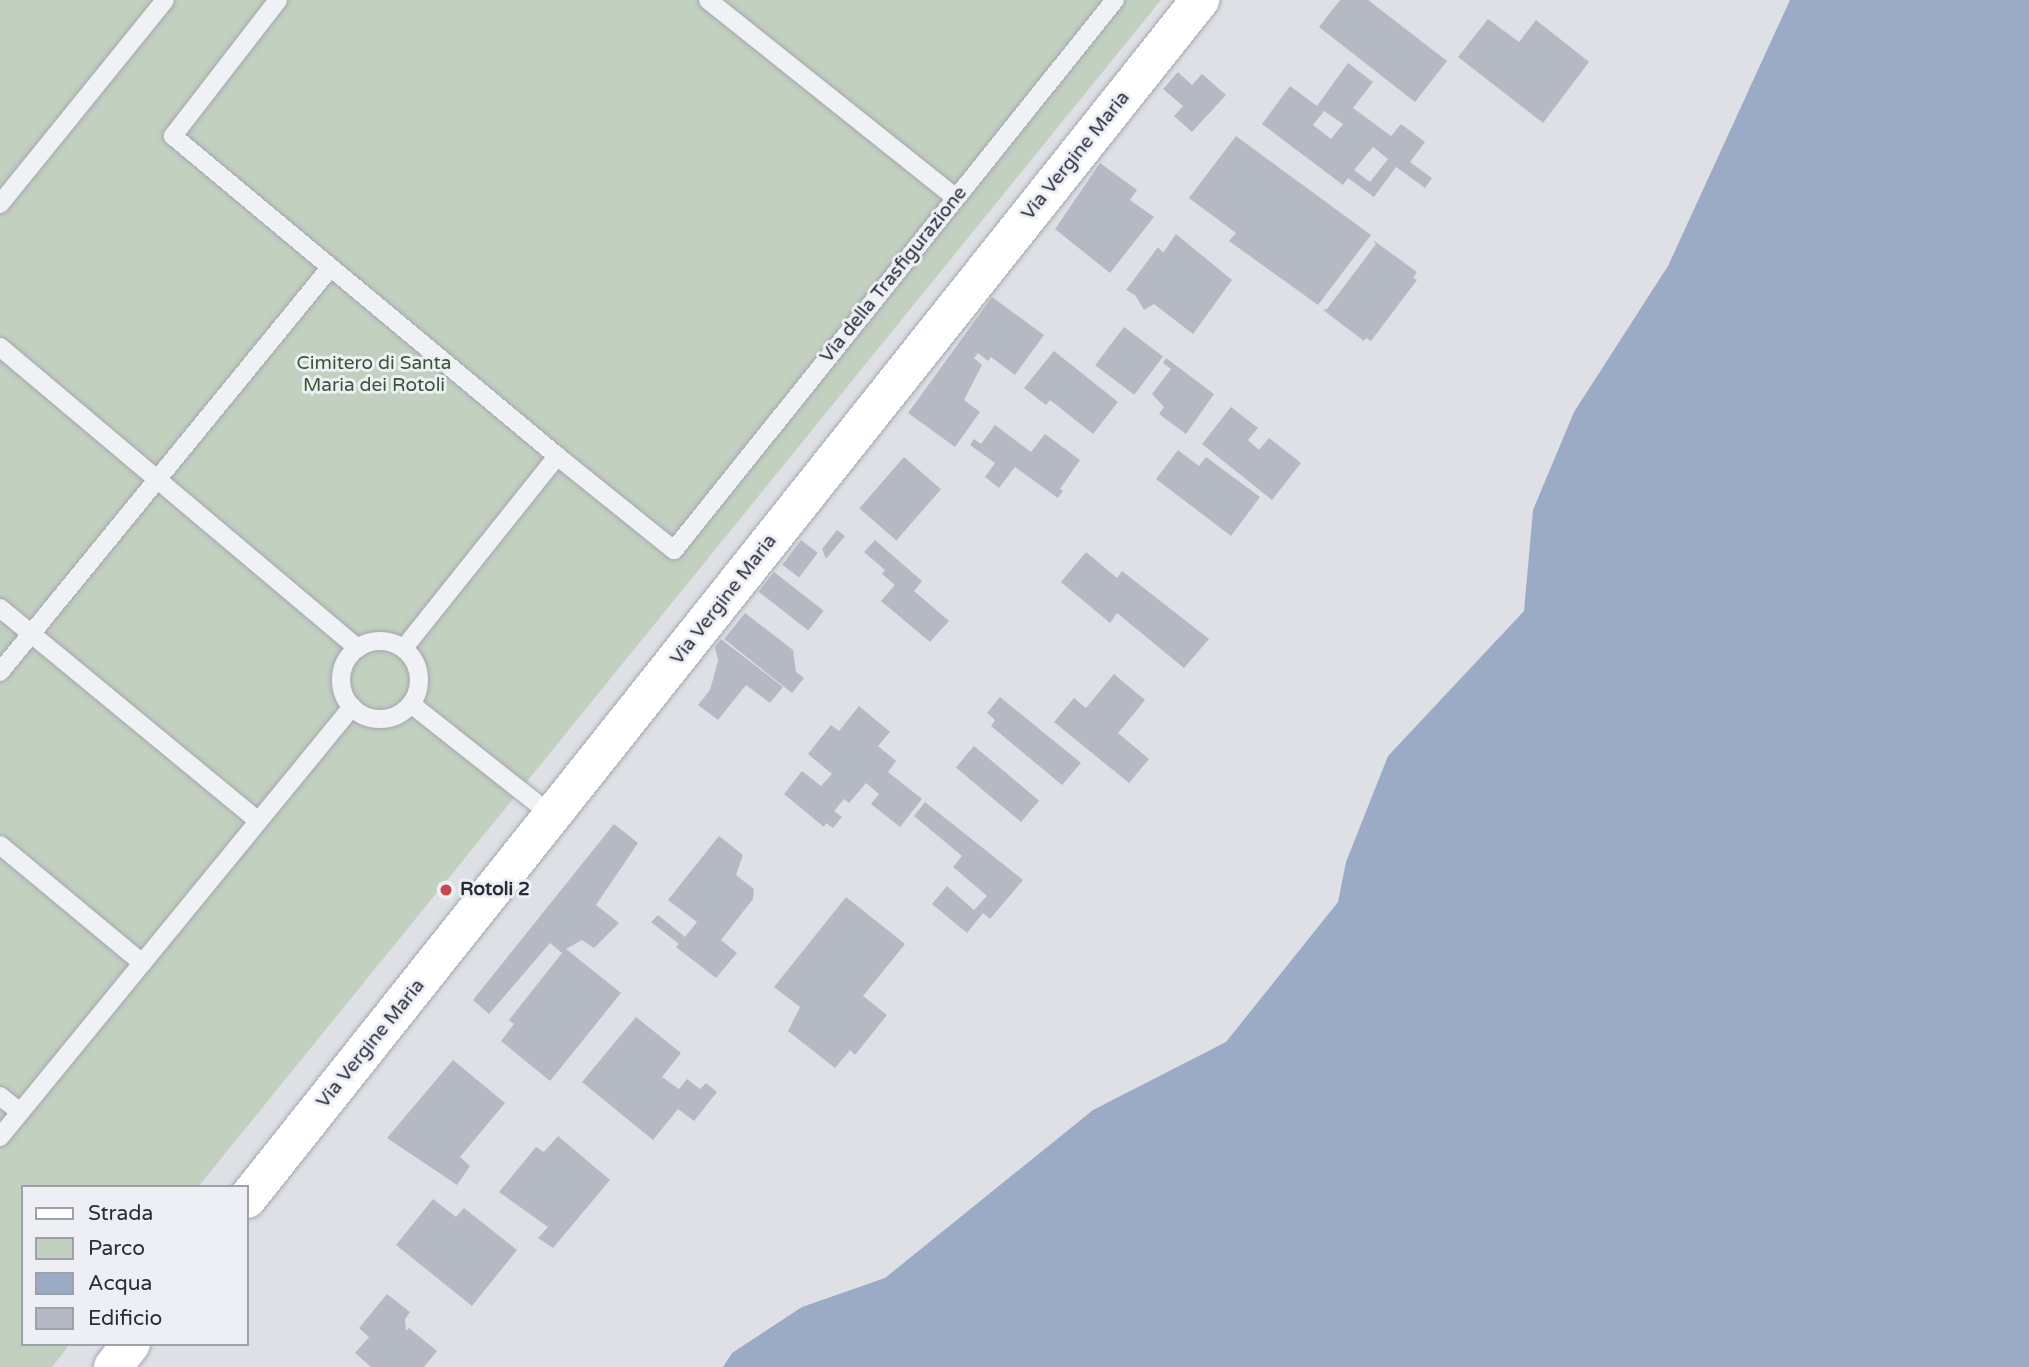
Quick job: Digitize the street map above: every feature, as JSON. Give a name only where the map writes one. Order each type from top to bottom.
[{"type":"main road","name":"Via Vergine Maria","points":[[248,1198],[1200,0]]},
{"type":"main road","points":[[113,1367],[129,1346]]},
{"type":"lane","points":[[0,204],[165,0]]},
{"type":"lane","points":[[278,0],[173,136],[557,456],[404,648]]},
{"type":"lane","points":[[708,0],[956,198]]},
{"type":"lane","name":"Via della Trasfigurazione","points":[[557,456],[674,550],[1115,0]]},
{"type":"lane","points":[[0,672],[330,268]]},
{"type":"lane","points":[[0,346],[358,648]]},
{"type":"lane","points":[[0,608],[258,821]]},
{"type":"lane","points":[[381,640],[404,648],[418,669],[420,681],[411,704],[389,718],[363,715],[352,707],[344,696],[343,669],[358,648],[381,640]]},
{"type":"lane","points":[[411,704],[553,816]]},
{"type":"lane","points":[[0,1136],[352,707]]},
{"type":"lane","points":[[0,845],[142,963]]},
{"type":"lane","points":[[0,1096],[20,1112]]},
{"type":"green space","name":"Cimitero di Santa Maria dei Rotoli","points":[[0,0],[1161,0],[200,1185],[21,1185],[21,1346],[68,1346],[52,1367],[0,1367]]},
{"type":"water","points":[[1790,0],[2029,0],[2029,1367],[723,1367],[732,1353],[802,1307],[885,1278],[1093,1110],[1226,1042],[1338,902],[1346,862],[1388,756],[1524,611],[1533,510],[1574,412],[1668,266]]},
{"type":"building","points":[[1340,0],[1368,0],[1447,61],[1415,102],[1319,27]]},
{"type":"building","points":[[1488,19],[1519,42],[1536,20],[1589,62],[1543,123],[1458,57]]},
{"type":"building","points":[[1348,63],[1373,82],[1353,108],[1391,136],[1401,124],[1425,142],[1410,162],[1432,178],[1425,188],[1396,167],[1374,197],[1348,178],[1343,185],[1262,124],[1290,86],[1317,106]],"holes":[[[1324,111],[1343,124],[1331,139],[1313,125]],[[1373,147],[1388,159],[1370,182],[1354,170]]]},
{"type":"building","points":[[1178,72],[1192,85],[1202,74],[1226,95],[1192,132],[1174,116],[1183,106],[1163,89]]},
{"type":"building","points":[[1236,136],[1371,235],[1318,305],[1229,241],[1236,233],[1189,198]]},
{"type":"building","points":[[1100,163],[1137,190],[1130,200],[1154,217],[1110,273],[1055,229]]},
{"type":"building","points":[[1176,234],[1232,280],[1193,334],[1154,304],[1144,310],[1135,295],[1126,290],[1158,247],[1163,253]]},
{"type":"building","points":[[1373,240],[1417,272],[1413,278],[1417,280],[1371,341],[1366,338],[1364,341],[1323,310],[1327,309],[1376,244]]},
{"type":"building","points":[[992,297],[1044,335],[1015,375],[991,357],[988,361],[978,353],[974,358],[982,365],[964,400],[980,412],[955,447],[908,413]]},
{"type":"building","points":[[1124,327],[1163,356],[1134,395],[1095,365]]},
{"type":"building","points":[[1054,351],[1118,402],[1093,434],[1050,400],[1046,405],[1024,388]]},
{"type":"building","points":[[1166,358],[1214,394],[1186,434],[1159,414],[1164,407],[1152,394],[1171,369],[1163,363]]},
{"type":"building","points":[[1231,407],[1258,428],[1248,440],[1259,450],[1269,438],[1301,463],[1272,500],[1202,444]]},
{"type":"building","points":[[995,425],[1031,452],[1045,434],[1080,460],[1060,489],[1063,491],[1058,498],[1015,467],[999,488],[985,477],[995,463],[970,445],[974,439],[981,444]]},
{"type":"building","points":[[1178,450],[1199,466],[1206,457],[1260,497],[1231,536],[1156,479]]},
{"type":"building","points":[[904,457],[941,489],[896,540],[859,508]]},
{"type":"building","points":[[837,530],[845,536],[826,559],[822,549]]},
{"type":"building","points":[[801,540],[818,553],[799,577],[782,565]]},
{"type":"building","points":[[875,540],[922,581],[914,591],[949,621],[930,642],[881,601],[895,585],[882,574],[885,570],[864,552]]},
{"type":"building","points":[[1086,552],[1117,578],[1122,571],[1209,639],[1184,668],[1117,613],[1110,623],[1061,582]]},
{"type":"building","points":[[774,572],[824,611],[808,630],[759,592]]},
{"type":"building","points":[[745,613],[793,650],[796,672],[804,678],[792,693],[724,639]]},
{"type":"building","points":[[721,639],[783,687],[770,703],[746,685],[718,720],[698,705],[710,690],[718,661],[715,647]]},
{"type":"building","points":[[1114,674],[1145,700],[1118,733],[1149,759],[1129,783],[1054,722],[1074,698],[1086,708]]},
{"type":"building","points":[[1000,697],[1081,763],[1062,785],[991,726],[995,720],[987,713]]},
{"type":"building","points":[[859,706],[890,732],[878,746],[896,761],[888,772],[922,799],[900,827],[871,804],[879,794],[866,783],[849,803],[844,799],[834,811],[842,817],[833,828],[826,823],[824,827],[784,794],[802,771],[821,786],[832,774],[808,754],[831,725],[839,731]]},
{"type":"building","points":[[974,746],[1039,801],[1021,822],[956,767]]},
{"type":"building","points":[[925,802],[1023,880],[990,919],[983,913],[967,933],[932,904],[947,886],[974,910],[987,896],[953,867],[962,856],[914,816]]},
{"type":"building","points":[[614,824],[638,843],[596,905],[619,923],[594,948],[582,940],[566,949],[621,993],[550,1081],[501,1041],[514,1024],[509,1020],[562,953],[550,943],[489,1014],[473,1000]]},
{"type":"building","points":[[719,836],[743,855],[736,875],[754,889],[753,899],[721,940],[737,953],[716,978],[676,947],[679,944],[651,922],[658,915],[685,937],[697,922],[668,900]]},
{"type":"building","points":[[846,897],[905,944],[863,996],[887,1015],[855,1055],[850,1050],[835,1068],[788,1031],[800,1007],[774,987]]},
{"type":"building","points":[[636,1017],[681,1053],[662,1077],[679,1089],[687,1079],[700,1089],[706,1083],[717,1092],[694,1121],[678,1109],[653,1140],[582,1082]]},
{"type":"building","points":[[453,1060],[505,1103],[460,1157],[470,1166],[457,1185],[387,1138]]},
{"type":"building","points":[[558,1136],[610,1180],[553,1248],[538,1238],[548,1227],[499,1192],[536,1147],[544,1152]]},
{"type":"building","points":[[433,1199],[456,1217],[464,1208],[517,1250],[472,1306],[396,1245]]},
{"type":"building","points":[[387,1294],[410,1312],[405,1319],[406,1331],[409,1328],[437,1351],[424,1367],[371,1367],[355,1353],[369,1337],[359,1328]]},
{"type":"place","name":"Rotoli 2","points":[[446,890]]}]
